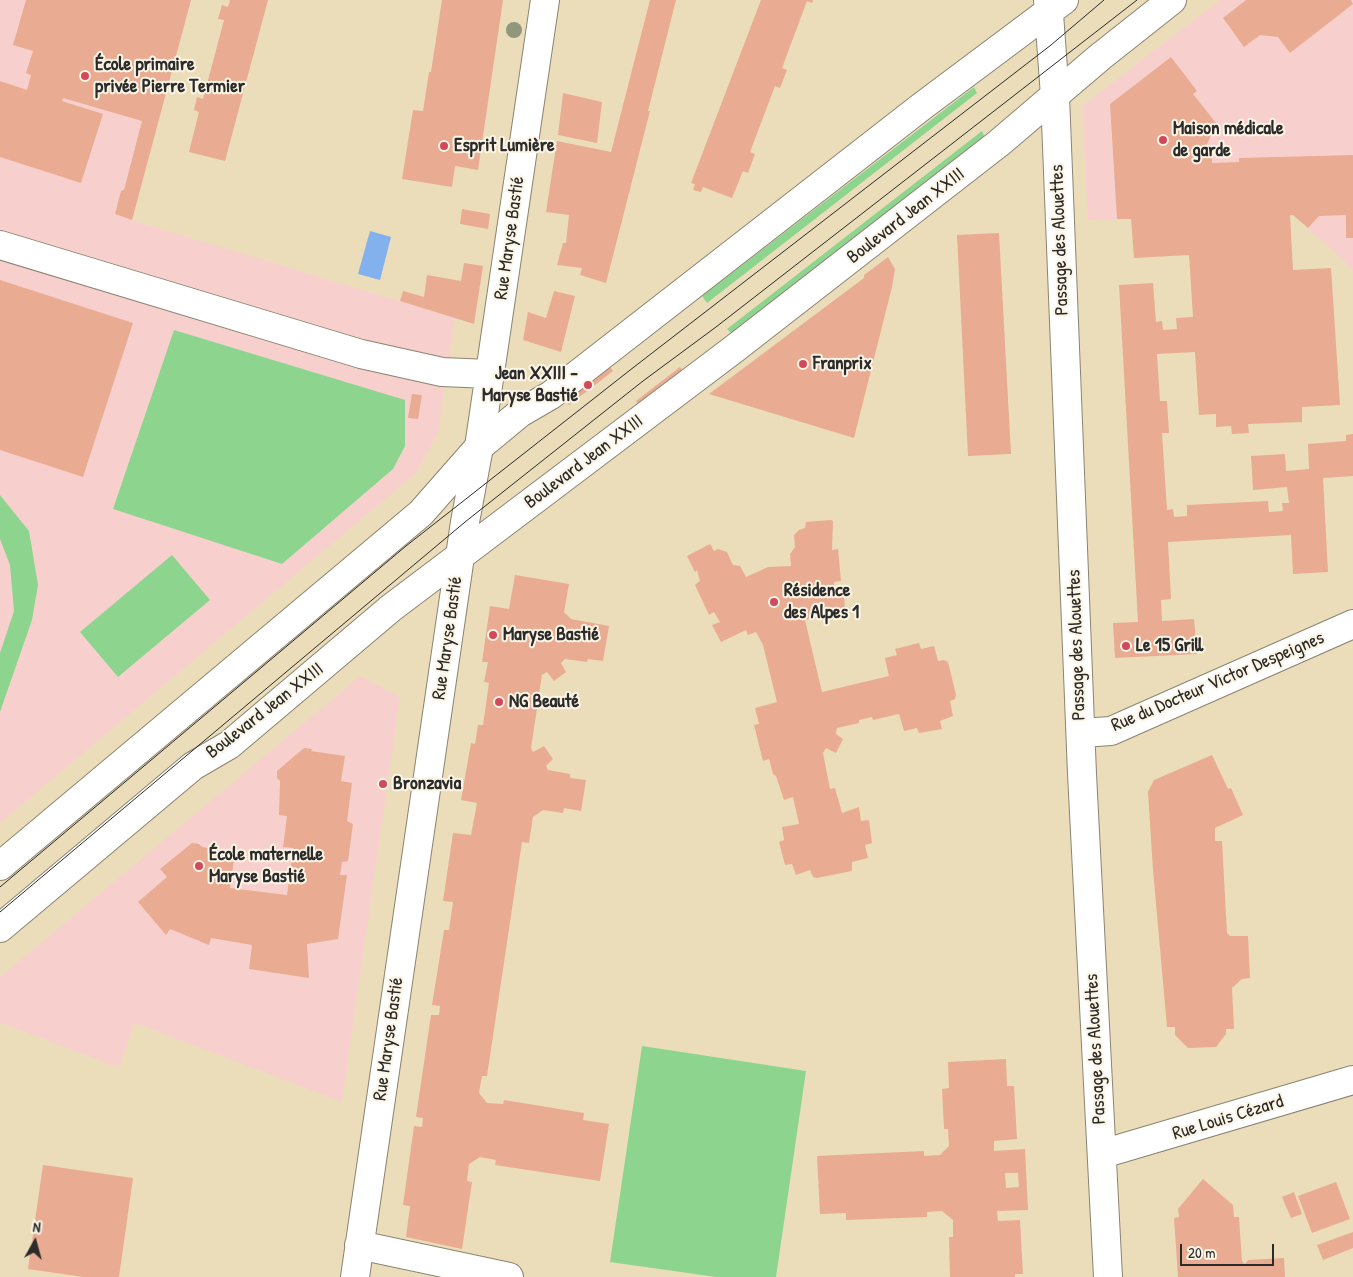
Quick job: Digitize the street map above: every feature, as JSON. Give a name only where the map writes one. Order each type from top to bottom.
[{"type":"street","name":"Rue Maryse Bastié","points":[[355,1277],[469,495],[479,447],[545,0]]},
{"type":"street","name":"Boulevard Jean XXIII","points":[[0,928],[193,766],[229,745],[392,608],[742,344],[999,143],[1172,0]]},
{"type":"street","points":[[0,866],[421,514],[479,447],[520,413],[551,396],[1053,4]]},
{"type":"street","name":"Passage des Alouettes","points":[[1053,4],[1055,96],[1081,733],[1108,1277]]},
{"type":"street","points":[[0,245],[361,354],[442,372],[489,374]]},
{"type":"street","name":"Rue du Docteur Victor Despeignes","points":[[1081,733],[1111,731],[1353,624]]},
{"type":"street","name":"Rue Louis Cézard","points":[[1102,1154],[1353,1080]]},
{"type":"street","points":[[359,1245],[509,1277]]},
{"type":"shaded area","points":[[0,0],[191,0],[132,220],[455,318],[438,433],[416,473],[0,823]]},
{"type":"shaded area","points":[[1220,0],[1353,0],[1353,269],[1293,215],[1088,220],[1082,106]]},
{"type":"shaded area","points":[[360,676],[400,697],[342,1102],[135,1023],[119,1068],[0,1022],[0,977]]},
{"type":"green space","points":[[974,87],[977,93],[707,303],[702,296]]},
{"type":"green space","points":[[982,131],[985,138],[732,334],[727,329]]},
{"type":"green space","points":[[174,330],[405,400],[405,446],[393,469],[282,564],[113,509]]},
{"type":"green space","points":[[0,495],[29,531],[38,585],[32,620],[0,712],[0,653],[14,611],[10,565],[0,539]]},
{"type":"green space","points":[[172,555],[210,600],[118,677],[80,632]]},
{"type":"green space","points":[[642,1046],[806,1071],[776,1277],[716,1277],[610,1262]]},
{"type":"water","points":[[370,231],[391,237],[380,280],[358,274]]},
{"type":"building","name":"École primaire privée Pierre Termier","points":[[26,0],[191,0],[132,220],[115,214],[121,191],[124,190],[142,121],[63,98],[62,101],[103,114],[81,183],[0,157],[0,81],[27,90],[31,75],[26,73],[33,51],[13,45]]},
{"type":"building","points":[[230,0],[268,0],[225,161],[189,152],[199,112],[194,110],[197,97],[203,99],[224,20],[218,19],[222,5],[228,7]]},
{"type":"building","points":[[442,0],[503,0],[478,170],[455,166],[452,187],[402,179],[413,110],[423,111]]},
{"type":"building","points":[[650,0],[676,0],[606,283],[580,275],[582,268],[557,265],[563,243],[566,243],[569,215],[546,212],[557,141],[611,152]]},
{"type":"building","points":[[761,0],[813,0],[812,3],[807,1],[782,68],[787,70],[780,88],[775,86],[750,152],[755,154],[748,173],[743,171],[732,198],[703,187],[701,192],[693,190],[695,184],[691,183]]},
{"type":"building","points":[[1246,0],[1351,0],[1353,4],[1290,53],[1278,37],[1260,35],[1244,47],[1223,18]]},
{"type":"building","points":[[1171,57],[1197,91],[1193,94],[1216,123],[1205,149],[1212,157],[1212,163],[1239,162],[1239,158],[1353,155],[1353,238],[1346,238],[1346,215],[1319,216],[1308,228],[1293,215],[1290,215],[1293,270],[1331,268],[1340,405],[1302,407],[1302,422],[1248,424],[1249,433],[1232,434],[1231,426],[1216,427],[1216,414],[1199,415],[1195,352],[1157,354],[1160,401],[1167,401],[1169,433],[1162,433],[1167,510],[1173,509],[1174,517],[1187,516],[1187,505],[1268,501],[1269,512],[1283,511],[1282,503],[1289,503],[1287,487],[1253,490],[1251,456],[1285,454],[1286,471],[1309,469],[1308,444],[1346,441],[1346,435],[1353,434],[1353,476],[1323,478],[1328,572],[1293,574],[1291,535],[1168,542],[1171,599],[1161,600],[1162,621],[1194,619],[1197,654],[1115,658],[1113,623],[1138,622],[1119,285],[1153,283],[1156,322],[1162,321],[1163,330],[1177,329],[1176,318],[1193,317],[1189,255],[1134,258],[1131,219],[1117,219],[1110,104]]},
{"type":"building","points":[[563,93],[602,102],[597,143],[558,135]]},
{"type":"building","points":[[462,209],[490,214],[488,229],[460,224]]},
{"type":"building","points":[[999,233],[1011,454],[968,456],[957,235]]},
{"type":"building","points":[[888,257],[895,269],[892,287],[854,438],[709,394],[864,278],[864,275]]},
{"type":"building","points":[[464,263],[483,266],[474,324],[400,301],[403,291],[424,297],[427,275],[461,281]]},
{"type":"building","points":[[0,280],[133,323],[83,477],[0,450]]},
{"type":"building","points":[[554,291],[575,296],[561,352],[523,340],[528,312],[546,318]]},
{"type":"building","name":"Jean XXIII - Maryse Bastié","points":[[608,364],[613,371],[569,405],[564,399]]},
{"type":"building","points":[[680,367],[685,374],[642,408],[636,401]]},
{"type":"building","points":[[412,394],[422,395],[418,419],[408,418]]},
{"type":"building","points":[[833,521],[832,550],[838,549],[841,581],[834,582],[835,593],[844,594],[845,611],[815,614],[815,618],[805,620],[822,692],[889,676],[885,658],[897,655],[895,649],[919,643],[921,649],[934,646],[938,661],[944,660],[948,662],[956,695],[955,699],[950,701],[953,716],[940,721],[942,729],[919,733],[917,728],[904,731],[899,714],[873,720],[872,717],[859,720],[859,723],[837,728],[836,734],[843,739],[836,753],[826,748],[823,753],[830,789],[835,788],[842,813],[859,807],[861,821],[869,820],[872,843],[865,845],[868,858],[852,862],[852,871],[817,878],[813,877],[810,870],[796,875],[792,864],[785,865],[779,842],[784,840],[782,827],[799,824],[793,797],[784,800],[769,759],[763,761],[754,725],[759,724],[755,708],[777,702],[763,645],[756,632],[748,635],[746,630],[721,642],[712,625],[720,622],[714,612],[709,615],[695,585],[700,581],[697,570],[695,572],[687,556],[710,544],[714,551],[718,549],[727,552],[733,565],[740,566],[746,577],[768,567],[791,566],[790,554],[795,547],[794,535],[799,530],[805,528],[806,522]]},
{"type":"building","points":[[515,575],[569,584],[564,612],[571,619],[609,626],[603,661],[588,659],[587,662],[565,659],[561,663],[566,672],[554,681],[547,672],[542,675],[531,748],[533,752],[544,746],[553,759],[546,766],[548,770],[570,774],[570,778],[586,780],[581,811],[564,808],[563,813],[543,810],[533,817],[529,843],[522,842],[487,1076],[482,1076],[479,1093],[487,1103],[503,1104],[504,1100],[584,1113],[583,1120],[609,1124],[600,1181],[495,1165],[496,1160],[480,1157],[469,1164],[467,1181],[472,1182],[462,1249],[406,1237],[410,1206],[403,1205],[414,1126],[422,1127],[423,1118],[416,1117],[431,1015],[439,1015],[440,1006],[432,1005],[444,930],[449,930],[453,902],[443,901],[453,833],[471,835],[477,803],[461,800],[471,743],[475,744],[478,725],[483,725],[489,683],[484,682],[488,662],[482,662],[490,606],[509,609]]},
{"type":"building","name":"École maternelle Maryse Bastié","points":[[304,748],[312,749],[311,751],[345,756],[341,781],[352,783],[347,821],[353,824],[348,861],[342,862],[340,875],[347,875],[338,939],[307,944],[309,978],[249,969],[252,945],[211,938],[209,945],[170,929],[166,935],[138,902],[167,877],[160,869],[192,843],[199,844],[202,847],[235,852],[230,888],[287,895],[293,848],[283,847],[287,816],[279,815],[280,781],[277,778],[277,771]]},
{"type":"building","points":[[1212,755],[1228,789],[1231,788],[1243,815],[1215,828],[1215,841],[1222,841],[1227,933],[1230,936],[1248,936],[1250,978],[1242,979],[1232,988],[1234,1029],[1226,1029],[1226,1034],[1216,1047],[1188,1048],[1175,1035],[1175,1027],[1167,1027],[1148,792],[1154,780]]},
{"type":"building","points":[[1006,1059],[1007,1086],[1014,1086],[1017,1139],[994,1141],[994,1151],[1025,1149],[1028,1210],[997,1211],[998,1221],[1020,1220],[1023,1274],[1015,1274],[1015,1277],[950,1277],[949,1237],[953,1237],[953,1220],[942,1211],[927,1212],[927,1217],[846,1220],[846,1213],[820,1214],[817,1156],[924,1151],[924,1156],[940,1155],[949,1146],[948,1129],[944,1129],[942,1089],[949,1088],[948,1062]],"holes":[[[1005,1173],[1018,1173],[1019,1187],[1006,1188]]]},
{"type":"building","points":[[43,1165],[133,1178],[119,1277],[84,1277],[28,1269]]},
{"type":"building","points":[[1203,1179],[1233,1205],[1234,1217],[1239,1217],[1242,1261],[1245,1264],[1248,1260],[1284,1258],[1285,1277],[1178,1277],[1174,1218],[1179,1217],[1178,1209]]},
{"type":"building","points":[[1336,1182],[1350,1219],[1312,1233],[1298,1196]]},
{"type":"building","points":[[1294,1192],[1302,1214],[1291,1218],[1282,1197]]},
{"type":"building","points":[[1353,1232],[1353,1248],[1323,1260],[1317,1245]]},
{"type":"tram line","points":[[0,887],[406,546],[634,367],[1051,45],[1104,0]]},
{"type":"tram line","points":[[0,912],[465,522],[643,381],[716,327],[1137,0]]},
{"type":"place","name":"École primaire privée Pierre Termier","points":[[85,76]]},
{"type":"place","name":"Maison médicale de garde","points":[[1163,140]]},
{"type":"place","name":"Esprit Lumière","points":[[444,146]]},
{"type":"place","name":"Franprix","points":[[803,364]]},
{"type":"place","name":"Jean XXIII - Maryse Bastié","points":[[588,385]]},
{"type":"place","name":"Résidence des Alpes 1","points":[[774,602]]},
{"type":"place","name":"Maryse Bastié","points":[[493,635]]},
{"type":"place","name":"Le 15 Grill","points":[[1126,646]]},
{"type":"place","name":"NG Beauté","points":[[499,702]]},
{"type":"place","name":"Bronzavia","points":[[383,784]]},
{"type":"place","name":"École maternelle Maryse Bastié","points":[[199,866]]}]
